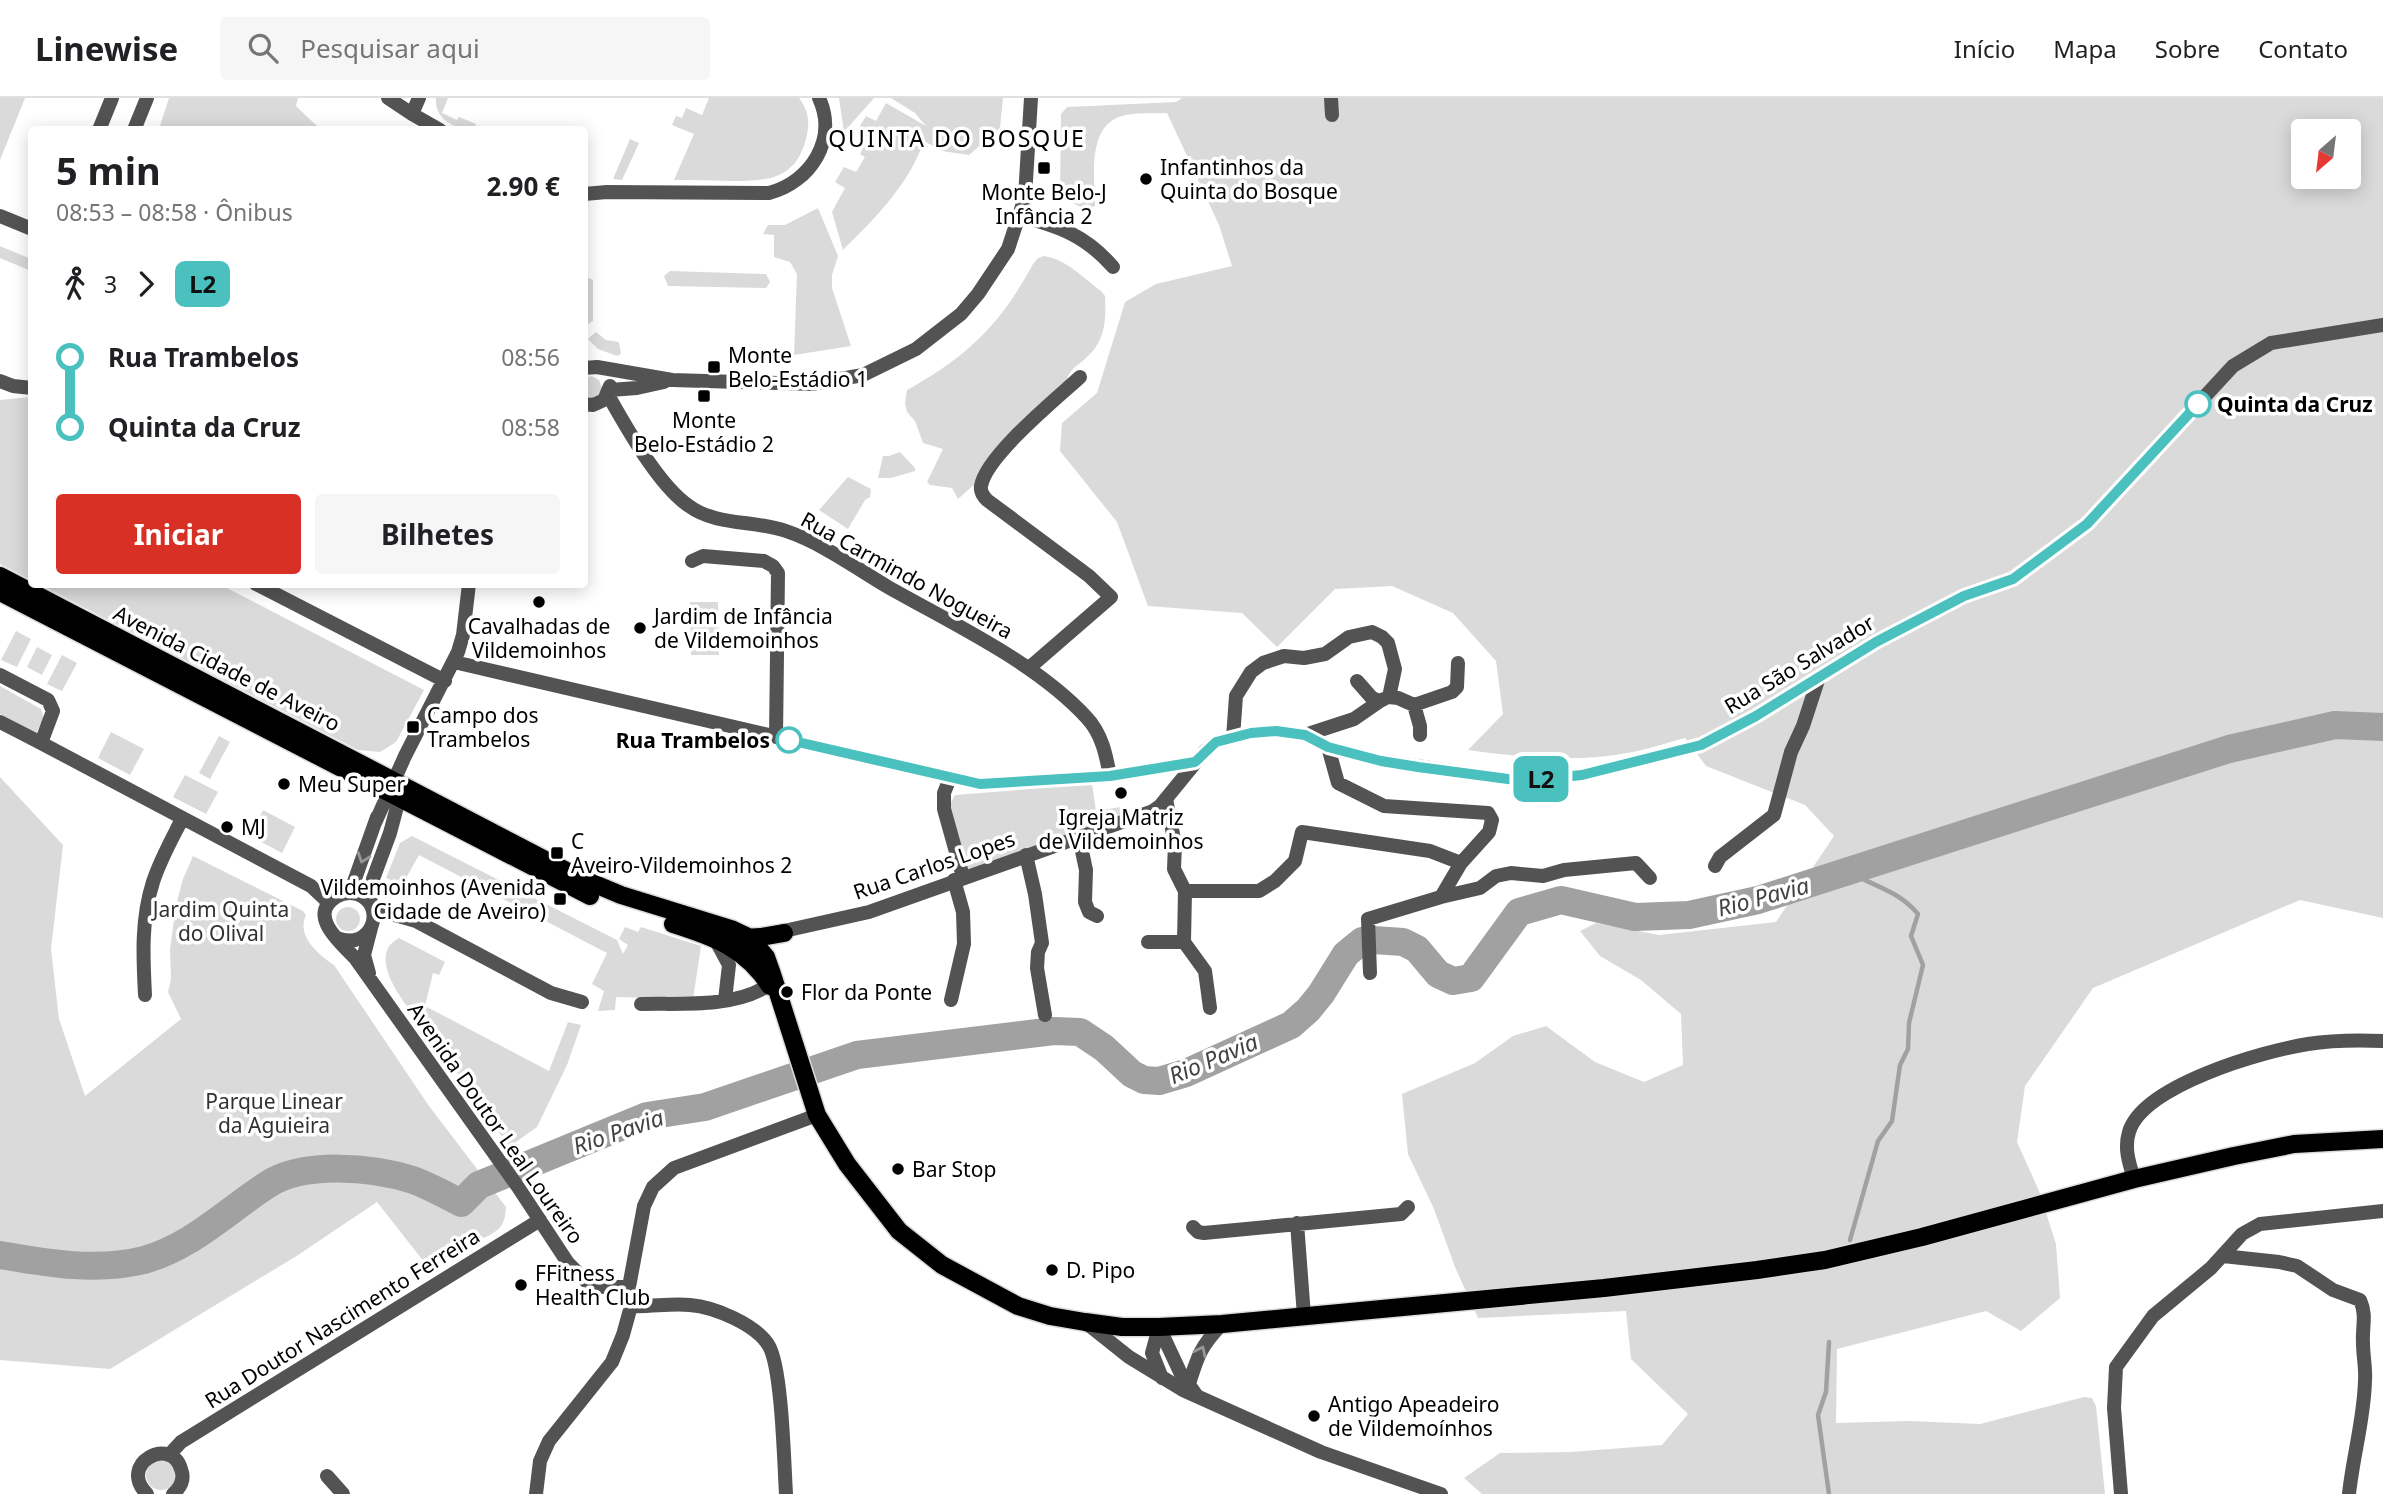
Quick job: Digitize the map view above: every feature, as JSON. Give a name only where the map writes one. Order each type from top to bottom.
[{"type":"main road","name":"Avenida Cidade de Aveiro","points":[[0,576],[595,899],[695,931],[737,950],[758,969],[786,1013]]},
{"type":"main road","name":"Avenida Cidade de Aveiro","points":[[0,592],[355,768]]},
{"type":"main road","name":"Avenida Cidade de Aveiro","points":[[429,807],[595,885],[671,912],[731,929],[750,938]]},
{"type":"main road","name":"Avenida Cidade de Aveiro","points":[[695,931],[750,938],[784,933]]},
{"type":"main road","points":[[784,933],[773,953],[786,1013]]},
{"type":"main road","points":[[750,938],[766,957],[816,1110],[837,1150],[899,1231],[942,1265],[1018,1306],[1050,1316],[1122,1327],[1222,1324],[1604,1288],[1825,1260],[1922,1237],[2134,1179],[2234,1156],[2294,1144],[2383,1139]]},
{"type":"street","points":[[101,126],[112,98]]},
{"type":"street","points":[[136,126],[147,98]]},
{"type":"street","points":[[388,98],[433,126]]},
{"type":"street","points":[[412,114],[419,98]]},
{"type":"street","points":[[588,194],[769,193],[785,189],[807,172],[823,145],[827,125],[819,98]]},
{"type":"street","points":[[1331,98],[1332,115]]},
{"type":"street","points":[[589,365],[672,380],[812,384],[863,375],[916,349],[961,314],[1008,249],[1021,216],[1025,197],[1031,99]]},
{"type":"street","points":[[0,216],[28,227]]},
{"type":"street","points":[[1021,216],[1060,227],[1084,240],[1100,252],[1112,267]]},
{"type":"street","name":"Rua São Salvador","points":[[1195,762],[1216,742],[1251,733],[1276,731],[1305,735],[1328,747],[1381,761],[1523,781],[1582,775],[1701,745],[1756,716],[1876,642],[1964,596],[2013,579],[2087,524],[2233,366],[2271,343],[2383,325]]},
{"type":"street","name":"Rua Carmindo Nogueira","points":[[589,365],[606,373],[609,392],[631,436]]},
{"type":"street","points":[[1029,668],[1111,597],[1089,576],[998,509],[981,493],[981,485],[986,472],[1014,439],[1080,377]]},
{"type":"street","points":[[588,405],[604,400],[609,392],[672,380]]},
{"type":"street","points":[[0,381],[28,388]]},
{"type":"street","name":"Rua Carmindo Nogueira","points":[[588,405],[610,416],[631,436],[680,500],[694,510],[786,531],[1029,668],[1089,720],[1104,745],[1110,776]]},
{"type":"street","points":[[692,561],[703,556],[764,561],[778,573],[776,737]]},
{"type":"street","points":[[267,588],[445,681]]},
{"type":"street","points":[[349,893],[454,662],[463,635],[469,588]]},
{"type":"street","points":[[1233,738],[1236,696],[1251,672],[1263,663],[1284,656],[1304,658],[1325,654],[1349,637],[1372,632],[1382,636],[1388,643],[1395,669],[1384,699],[1354,719],[1305,735]]},
{"type":"street","points":[[454,662],[980,784],[1110,776],[1195,762]]},
{"type":"street","points":[[1357,681],[1372,698],[1398,698],[1414,705],[1452,692],[1457,687],[1458,663]]},
{"type":"street","points":[[0,675],[48,700],[52,706],[53,711],[40,743]]},
{"type":"street","points":[[1715,866],[1720,857],[1774,815],[1791,752],[1803,726],[1819,677]]},
{"type":"street","points":[[1414,705],[1420,735]]},
{"type":"street","points":[[0,722],[311,886],[329,903],[341,894],[358,894],[371,908],[416,922],[551,993],[582,1002]]},
{"type":"street","points":[[1328,747],[1338,783],[1384,806],[1488,813],[1492,820],[1489,832],[1461,863],[1441,897]]},
{"type":"street","name":"Rua Carlos Lopes","points":[[784,933],[869,912],[1153,811],[1195,762]]},
{"type":"street","name":"Avenida Cidade de Aveiro","points":[[355,768],[371,788],[413,787],[429,807]]},
{"type":"street","points":[[950,778],[944,793],[944,809],[963,912],[964,944],[951,1000]]},
{"type":"street","points":[[390,833],[396,814],[394,789]]},
{"type":"street","points":[[1166,799],[1175,844],[1174,869],[1185,891],[1184,942],[1205,971],[1210,1008]]},
{"type":"street","points":[[390,833],[401,818],[429,807]]},
{"type":"street","points":[[145,995],[145,917],[152,883],[182,818]]},
{"type":"street","points":[[1185,891],[1259,891],[1275,881],[1295,861],[1303,832],[1430,851],[1461,863]]},
{"type":"street","name":"Avenida Doutor Leal Loureiro","points":[[373,984],[366,968],[365,955],[371,928],[373,879],[390,833]]},
{"type":"street","points":[[1079,837],[1086,870],[1085,902],[1089,912],[1097,915]]},
{"type":"street","points":[[1027,855],[1041,943],[1037,968],[1045,1015]]},
{"type":"street","points":[[1370,973],[1368,919],[1480,888],[1496,876],[1511,873],[1543,876],[1564,870],[1636,863],[1650,878]]},
{"type":"street","name":"Avenida Doutor Leal Loureiro","points":[[329,903],[324,918],[326,926],[373,984],[568,1263],[589,1284],[601,1288],[629,1287]]},
{"type":"street","points":[[337,938],[344,941],[360,939],[371,928]]},
{"type":"street","name":"Avenida Cidade de Aveiro","points":[[731,929],[784,933]]},
{"type":"street","points":[[715,939],[727,958],[730,973],[725,1000]]},
{"type":"street","points":[[1148,942],[1184,942]]},
{"type":"street","points":[[730,973],[752,994]]},
{"type":"street","points":[[640,1004],[725,1000],[752,994],[764,988],[766,981]]},
{"type":"street","points":[[2134,1179],[2127,1153],[2130,1129],[2152,1103],[2182,1083],[2230,1064],[2307,1045],[2354,1040],[2383,1041]]},
{"type":"street","points":[[536,1494],[540,1461],[550,1441],[612,1362],[623,1335],[631,1306],[629,1287],[644,1206],[653,1187],[674,1168],[816,1110]]},
{"type":"street","points":[[1193,1227],[1201,1233],[1401,1214],[1408,1207]]},
{"type":"street","points":[[2121,1494],[2115,1408],[2116,1367],[2153,1316],[2223,1256],[2242,1234],[2260,1224],[2383,1211]]},
{"type":"street","name":"Rua Doutor Nascimento Ferreira","points":[[147,1494],[139,1482],[139,1468],[148,1457],[155,1454],[169,1455],[181,1442],[540,1220]]},
{"type":"street","points":[[1297,1223],[1304,1316]]},
{"type":"street","points":[[2223,1256],[2297,1266],[2333,1290],[2360,1300],[2365,1310],[2365,1382],[2349,1494]]},
{"type":"street","points":[[631,1306],[690,1305],[719,1311],[746,1325],[768,1345],[776,1365],[786,1494]]},
{"type":"street","points":[[1085,1322],[1106,1341],[1162,1378],[1198,1397],[1321,1452],[1441,1494]]},
{"type":"street","points":[[1189,1384],[1198,1353],[1222,1324]]},
{"type":"street","points":[[1159,1327],[1152,1353],[1162,1378]]},
{"type":"street","points":[[1159,1327],[1180,1372],[1198,1397]]},
{"type":"street","points":[[169,1455],[183,1472],[180,1487],[173,1494]]},
{"type":"street","points":[[327,1476],[343,1494]]},
{"type":"green space","points":[[0,98],[25,98],[0,160]]},
{"type":"green space","points":[[169,98],[298,98],[296,106],[317,126],[160,126]]},
{"type":"green space","points":[[436,98],[448,98],[442,113],[457,120],[459,117],[476,124],[475,126],[455,126],[447,122],[438,112]]},
{"type":"green space","points":[[709,98],[799,98],[807,112],[808,128],[801,153],[795,163],[787,171],[767,179],[674,180],[694,134],[672,125],[676,116],[682,118],[686,108],[702,115]]},
{"type":"green space","points":[[839,98],[874,98],[844,132]]},
{"type":"green space","points":[[891,98],[1003,98],[1000,128],[969,155],[942,151],[924,141],[900,187],[843,250],[832,212],[845,188],[835,182],[844,167],[856,172],[865,157],[860,154],[868,138],[857,131],[866,116],[876,121],[886,103],[926,126],[915,113]]},
{"type":"green space","points":[[1182,98],[2383,98],[2383,918],[2300,900],[2093,988],[2025,1086],[2017,1142],[2039,1191],[2056,1244],[2060,1298],[2021,1331],[1986,1311],[1837,1349],[1836,1423],[1909,1421],[1980,1424],[2084,1397],[2092,1398],[2096,1406],[2105,1494],[1482,1494],[1464,1478],[1500,1453],[1571,1452],[1662,1445],[1688,1414],[1631,1359],[1626,1311],[1478,1318],[1455,1267],[1434,1209],[1408,1154],[1402,1094],[1475,1063],[1513,1036],[1546,1026],[1595,1062],[1644,1082],[1683,1065],[1681,1014],[1641,980],[1600,956],[1580,931],[1596,923],[1659,935],[1776,922],[1834,836],[1805,805],[1706,766],[1685,738],[1634,752],[1588,758],[1527,757],[1468,750],[1503,714],[1496,661],[1453,613],[1392,586],[1335,589],[1277,647],[1242,613],[1148,606],[1117,522],[1060,451],[1062,423],[1097,393],[1125,302],[1156,284],[1232,266],[1219,225],[1167,113],[1122,116],[1103,130],[1095,155],[1095,206],[1086,210],[1060,196],[1061,114],[1067,107],[1176,102]]},
{"type":"green space","points":[[630,139],[639,143],[622,180],[613,179]]},
{"type":"green space","points":[[818,208],[838,256],[832,275],[832,288],[851,346],[794,355],[797,274],[790,262],[774,257],[774,235],[763,234],[768,225],[785,225]]},
{"type":"green space","points":[[0,246],[28,258],[28,270],[0,258]]},
{"type":"green space","points":[[1044,256],[1068,265],[1105,296],[1102,335],[1095,349],[1072,370],[1064,385],[976,483],[958,499],[952,488],[930,485],[927,482],[943,449],[923,443],[915,421],[907,412],[907,390],[948,365],[981,337],[1008,305],[1033,264]]},
{"type":"green space","points":[[670,271],[766,274],[770,282],[766,288],[668,286],[664,276]]},
{"type":"green space","points":[[588,278],[593,280],[593,321],[588,324]]},
{"type":"green space","points":[[596,332],[606,340],[619,342],[621,354],[617,356],[598,349],[588,339]]},
{"type":"green space","points":[[588,377],[599,380],[602,388],[598,395],[592,398],[588,396]]},
{"type":"green space","points":[[28,397],[28,578],[0,564],[0,400]]},
{"type":"green space","points":[[900,452],[915,471],[891,478],[878,478],[883,456]]},
{"type":"green space","points":[[848,477],[871,489],[870,497],[865,500],[848,529],[819,510]]},
{"type":"green space","points":[[47,588],[227,588],[424,690],[396,742],[380,752],[358,750]]},
{"type":"green space","points":[[690,602],[718,602],[719,655],[691,655]]},
{"type":"green space","points":[[16,631],[31,639],[17,667],[1,660]]},
{"type":"green space","points":[[37,647],[52,655],[42,675],[27,667]]},
{"type":"green space","points":[[62,655],[77,663],[62,691],[47,684]]},
{"type":"green space","points":[[0,686],[41,709],[44,718],[36,733],[0,714]]},
{"type":"green space","points":[[111,732],[144,749],[130,775],[98,758]]},
{"type":"green space","points":[[219,736],[230,742],[210,779],[199,773]]},
{"type":"green space","points":[[185,775],[218,792],[206,814],[173,797]]},
{"type":"green space","name":"Parque Linear da Aguieira","points":[[0,777],[63,845],[51,949],[59,1019],[85,1096],[181,1019],[168,992],[171,979],[170,949],[176,905],[193,856],[303,911],[306,915],[304,930],[310,944],[334,965],[429,1106],[506,1207],[501,1227],[484,1238],[480,1235],[428,1267],[377,1202],[295,1257],[110,1369],[0,1360]]},
{"type":"green space","points":[[1092,784],[1096,811],[1127,806],[1124,814],[1118,819],[970,871],[966,869],[949,806],[955,795]]},
{"type":"green space","points":[[263,810],[295,827],[282,853],[250,836]]},
{"type":"green space","points":[[412,836],[617,940],[623,954],[628,945],[619,939],[625,927],[638,932],[641,927],[701,946],[693,999],[616,997],[615,1010],[598,1011],[604,991],[592,984],[607,953],[419,855],[402,885],[386,878],[400,843]]},
{"type":"green space","points":[[348,907],[356,911],[360,919],[356,927],[348,931],[340,927],[336,919],[340,911]]},
{"type":"green space","points":[[399,938],[445,962],[439,975],[433,973],[425,1006],[549,1071],[568,1022],[581,1025],[567,1065],[537,1127],[509,1147],[445,1055],[448,1050],[412,1013],[390,979],[386,962],[388,948]]},
{"type":"green space","points":[[161,1460],[172,1464],[176,1475],[172,1486],[161,1490],[150,1486],[146,1475],[150,1464]]},
{"type":"waterway","name":"Rio Pavia","points":[[0,1255],[90,1266],[144,1260],[193,1237],[282,1177],[318,1169],[396,1175],[419,1182],[461,1203],[479,1185],[647,1116],[705,1107],[857,1055],[1054,1031],[1080,1032],[1104,1048],[1132,1074],[1144,1080],[1159,1081],[1186,1073],[1291,1025],[1321,994],[1346,954],[1362,941],[1403,942],[1417,949],[1438,974],[1453,981],[1471,978],[1519,912],[1561,900],[1635,917],[1689,915],[1758,900],[2229,749],[2335,725],[2383,727]]},
{"type":"waterway","points":[[1848,871],[1894,894],[1918,914],[1911,936],[1923,965],[1909,1023],[1908,1049],[1900,1065],[1892,1121],[1878,1141],[1850,1240]]},
{"type":"waterway","points":[[1829,1342],[1826,1392],[1818,1415],[1829,1494]]},
{"type":"bus line","name":"L2","points":[[789,740],[980,784],[1110,776],[1195,762],[1216,742],[1251,733],[1276,731],[1305,735],[1328,747],[1381,761],[1418,767],[1523,781],[1582,775],[1701,745],[1756,716],[1876,642],[1964,596],[2013,579],[2087,524],[2198,404]]},
{"type":"place","name":"Monte Belo-J Infância 2","points":[[1044,168]]},
{"type":"place","name":"Infantinhos da Quinta do Bosque","points":[[1146,179]]},
{"type":"place","name":"Monte Belo-Estádio 1","points":[[714,367]]},
{"type":"place","name":"Monte Belo-Estádio 2","points":[[704,396]]},
{"type":"place","name":"Quinta da Cruz","points":[[2198,404]]},
{"type":"place","name":"Cavalhadas de Vildemoinhos","points":[[539,602]]},
{"type":"place","name":"Jardim de Infância de Vildemoinhos","points":[[640,628]]},
{"type":"place","name":"Campo dos Trambelos","points":[[413,727]]},
{"type":"place","name":"Rua Trambelos","points":[[789,740]]},
{"type":"place","name":"Meu Super","points":[[284,784]]},
{"type":"place","name":"Igreja Matriz de Vildemoinhos","points":[[1121,793]]},
{"type":"place","name":"MJ","points":[[227,827]]},
{"type":"place","name":"C Aveiro-Vildemoinhos 2","points":[[557,853]]},
{"type":"place","name":"Vildemoinhos (Avenida Cidade de Aveiro)","points":[[560,899]]},
{"type":"place","name":"Flor da Ponte","points":[[787,992]]},
{"type":"place","name":"Bar Stop","points":[[898,1169]]},
{"type":"place","name":"D. Pipo","points":[[1052,1270]]},
{"type":"place","name":"FFitness Health Club","points":[[521,1285]]},
{"type":"place","name":"Antigo Apeadeiro de Vildemoínhos","points":[[1314,1416]]},
{"type":"district","name":"QUINTA DO BOSQUE","points":[[957,138]]},
{"type":"park label","name":"Jardim Quinta do Olival","points":[[221,921]]}]
